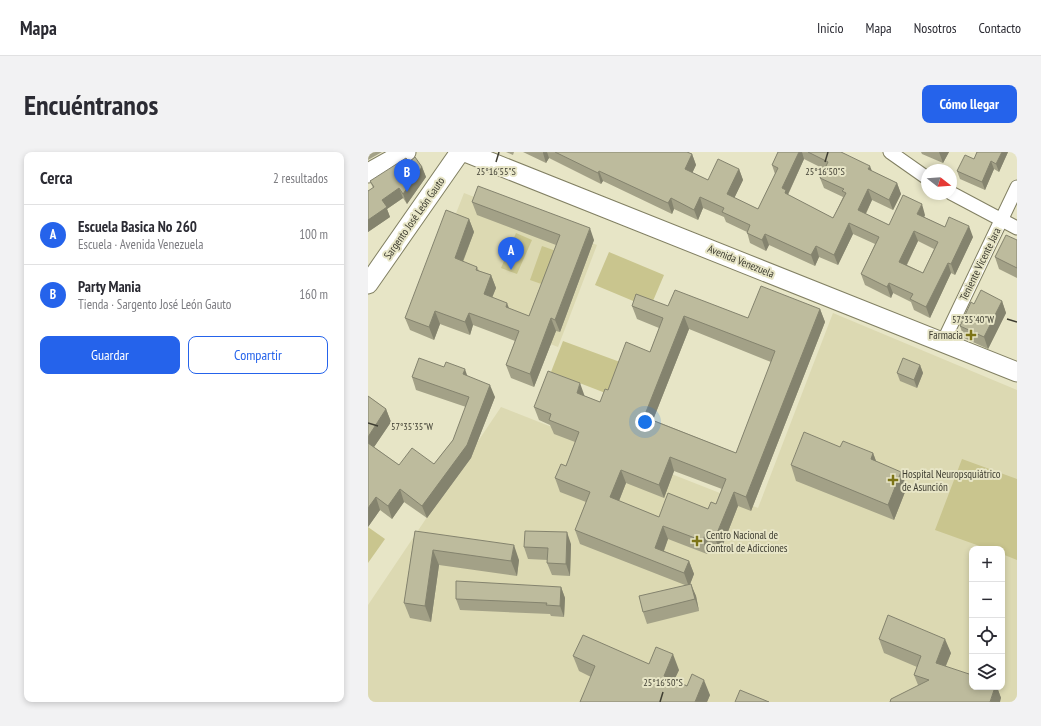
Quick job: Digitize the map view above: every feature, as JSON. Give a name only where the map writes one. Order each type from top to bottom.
[{"type":"main road","points":[[368,173],[406,152]]},
{"type":"main road","name":"Sargento José León Gauto","points":[[368,284],[460,152]]},
{"type":"main road","name":"Avenida Venezuela","points":[[465,152],[1017,372]]},
{"type":"street","points":[[890,152],[921,174]]},
{"type":"street","name":"Teniente Vicente Jara","points":[[943,342],[1017,187]]},
{"type":"street","points":[[957,196],[1017,228]]},
{"type":"shaded area","points":[[464,193],[597,245],[558,347],[424,295]]},
{"type":"shaded area","points":[[516,233],[532,240],[517,274],[501,268]]},
{"type":"shaded area","points":[[542,246],[559,252],[547,286],[530,280]]},
{"type":"shaded area","points":[[609,252],[664,275],[650,308],[595,285]]},
{"type":"shaded area","name":"Hospital Neuropsquiátrico de Asunción","points":[[833,313],[1017,390],[1017,702],[368,702],[368,605],[501,407],[758,508]]},
{"type":"shaded area","points":[[563,341],[620,362],[608,394],[551,372]]},
{"type":"shaded area","points":[[962,459],[1017,479],[1017,560],[1005,555],[1005,546],[980,546],[935,530]]},
{"type":"shaded area","points":[[368,527],[385,539],[368,563]]},
{"type":"building","points":[[555,152],[687,152],[692,154],[685,169],[708,180],[718,159],[739,169],[727,194],[758,209],[778,168],[772,165],[778,152],[799,152],[782,188],[786,190],[785,193],[833,218],[846,193],[842,191],[844,189],[820,178],[828,162],[808,152],[841,152],[870,166],[868,169],[897,183],[889,200],[868,189],[858,210],[889,225],[903,195],[922,204],[917,214],[945,227],[949,217],[969,226],[951,264],[948,263],[926,307],[910,299],[913,294],[889,283],[887,287],[861,274],[879,237],[849,223],[834,255],[816,246],[811,255],[765,234],[762,240],[747,233],[750,225],[722,212],[724,208],[700,197],[694,210],[671,198],[668,203],[599,171],[598,173]],"holes":[[[914,231],[938,242],[923,273],[899,262]]]},
{"type":"building","points":[[977,152],[1002,152],[996,164],[991,161],[982,182],[957,171],[965,155],[974,159]]},
{"type":"building","points":[[415,157],[422,167],[403,194],[399,188],[382,200],[387,207],[368,220],[368,191],[374,187],[370,181],[406,158],[409,162]]},
{"type":"building","points":[[478,186],[590,228],[555,320],[551,318],[530,374],[506,365],[519,331],[469,313],[465,322],[435,311],[429,327],[405,318],[446,210],[469,219],[455,258],[477,267],[476,270],[491,275],[484,294],[507,303],[506,307],[529,316],[560,235],[472,202]]},
{"type":"building","points":[[1006,235],[1017,240],[1017,268],[995,257]]},
{"type":"building","points":[[761,286],[820,309],[746,497],[734,492],[715,538],[705,534],[703,541],[663,526],[655,548],[689,561],[684,573],[575,530],[590,492],[555,478],[561,464],[566,466],[579,432],[549,420],[551,414],[534,407],[548,371],[580,383],[577,393],[600,402],[605,389],[608,390],[626,342],[650,352],[663,318],[632,306],[636,294],[668,306],[675,290],[748,318]],"holes":[[[684,316],[775,351],[736,453],[644,417]],[[670,457],[726,479],[716,504],[711,502],[708,509],[668,493],[659,517],[610,497],[621,470],[659,485]]]},
{"type":"building","points":[[981,290],[1002,301],[984,337],[960,326],[971,302],[974,304]]},
{"type":"building","points":[[419,358],[444,367],[446,362],[465,369],[463,374],[490,385],[467,445],[422,506],[400,489],[388,506],[376,497],[368,508],[368,443],[399,465],[412,448],[434,464],[453,440],[469,397],[412,377]]},
{"type":"building","points":[[903,358],[920,365],[914,380],[897,373]]},
{"type":"building","points":[[368,396],[386,409],[368,437]]},
{"type":"building","points":[[804,432],[840,447],[843,441],[873,453],[871,459],[901,472],[888,505],[791,465]]},
{"type":"building","points":[[415,531],[514,545],[511,561],[433,550],[425,606],[404,603]]},
{"type":"building","points":[[525,531],[567,532],[566,564],[547,563],[548,548],[524,547]]},
{"type":"building","points":[[456,581],[561,587],[560,606],[546,605],[547,603],[456,599]]},
{"type":"building","points":[[691,584],[695,599],[643,612],[639,596]]},
{"type":"building","points":[[888,615],[945,639],[936,663],[969,674],[969,690],[994,690],[990,702],[890,702],[891,699],[929,680],[914,675],[921,656],[879,639]]},
{"type":"building","points":[[583,635],[649,664],[656,647],[673,654],[664,676],[687,686],[692,674],[704,680],[695,702],[580,702],[595,666],[573,656]]},
{"type":"building","points":[[740,690],[769,702],[735,702]]},
{"type":"place","name":"Party Mania","points":[[407,192]]},
{"type":"place","name":"Escuela Basica No 260","points":[[511,270]]},
{"type":"place","name":"Farmacia","points":[[971,335]]},
{"type":"place","name":"Hospital Neuropsquiátrico de Asunción","points":[[893,480]]},
{"type":"place","name":"Centro Nacional de Control de Adicciones","points":[[697,541]]}]
